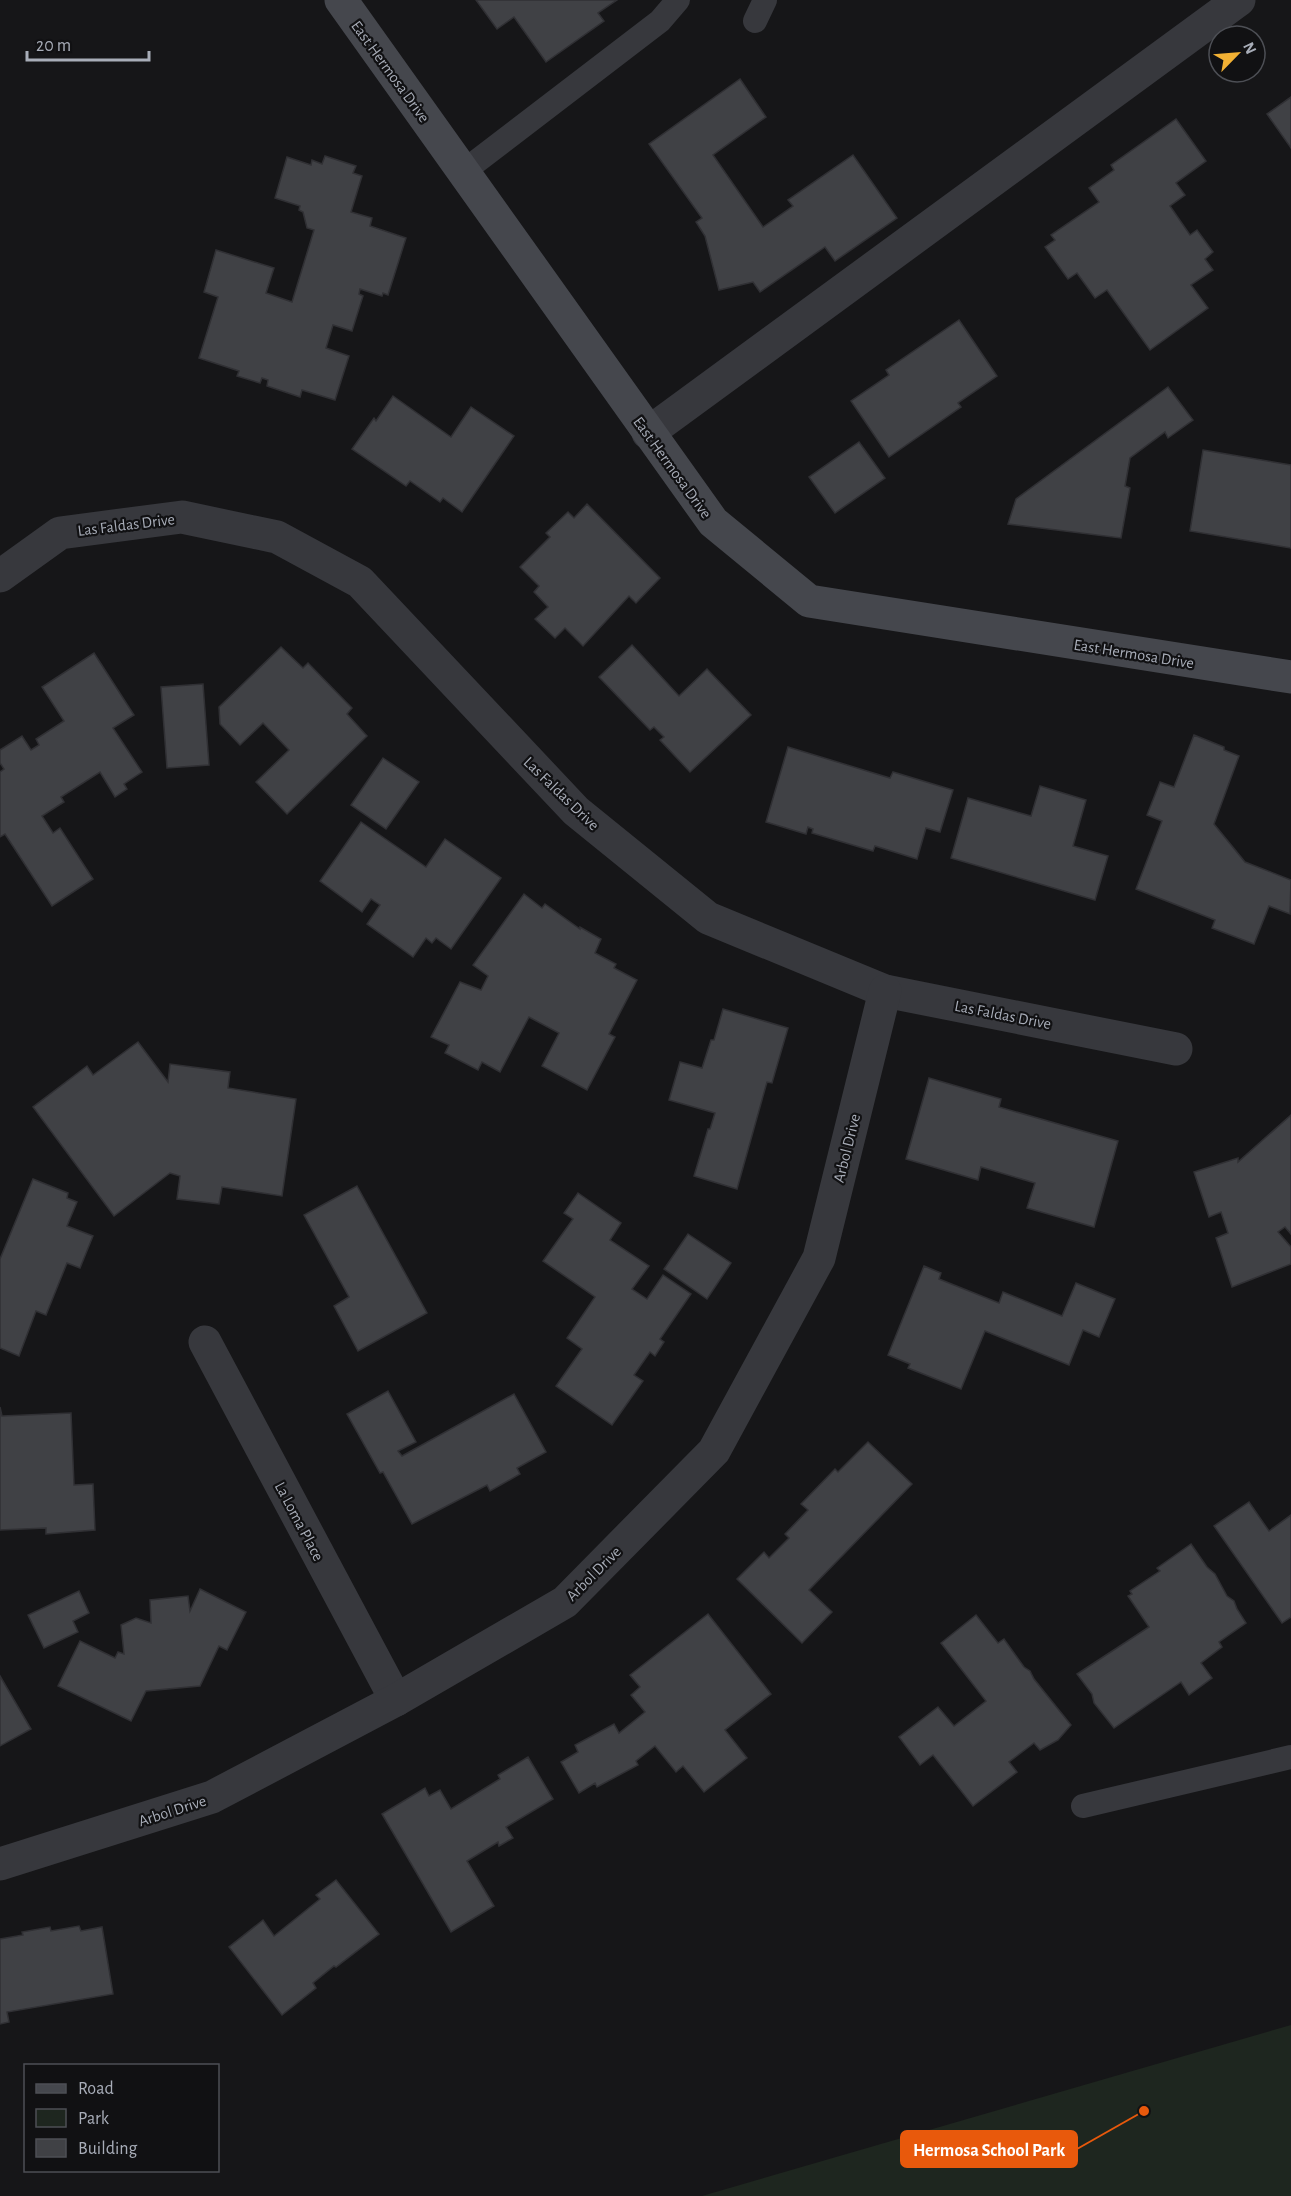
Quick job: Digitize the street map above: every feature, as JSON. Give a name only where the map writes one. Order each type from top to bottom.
[{"type":"street","name":"East Hermosa Drive","points":[[340,0],[713,522],[809,601],[1291,677]]},
{"type":"street","points":[[648,433],[1239,0]]},
{"type":"street","name":"Las Faldas Drive","points":[[0,576],[60,532],[182,517],[278,537],[360,582],[576,811],[708,918],[885,991],[1176,1049]]},
{"type":"street","name":"Arbol Drive","points":[[0,1864],[212,1797],[396,1700],[565,1602],[714,1451],[819,1258],[885,991]]},
{"type":"street","name":"La Loma Place","points":[[205,1342],[396,1700]]},
{"type":"lane","points":[[464,171],[660,21],[678,0]]},
{"type":"lane","points":[[1083,1806],[1291,1757]]},
{"type":"green space","points":[[1291,2025],[1291,2196],[702,2196]]},
{"type":"building","points":[[476,0],[617,0],[598,13],[604,21],[546,62],[514,17],[497,29]]},
{"type":"building","points":[[740,79],[766,117],[713,155],[763,227],[793,206],[788,200],[853,155],[897,218],[835,261],[825,247],[760,292],[753,282],[719,290],[705,236],[696,222],[702,218],[649,144]]},
{"type":"building","points":[[1291,97],[1291,148],[1267,114]]},
{"type":"building","points":[[1176,119],[1206,161],[1176,183],[1185,195],[1170,206],[1190,235],[1197,230],[1213,252],[1205,259],[1213,270],[1191,285],[1208,308],[1150,350],[1107,290],[1095,298],[1077,273],[1068,279],[1045,247],[1055,240],[1051,235],[1099,202],[1089,188],[1114,170],[1111,165]]},
{"type":"building","points":[[325,156],[356,166],[353,173],[362,176],[351,212],[372,218],[370,226],[406,238],[388,295],[383,293],[382,296],[360,289],[359,294],[363,296],[352,331],[333,325],[326,348],[349,356],[335,400],[302,390],[300,397],[267,386],[268,380],[262,378],[260,383],[237,376],[239,371],[199,358],[218,297],[204,292],[216,250],[274,268],[266,293],[292,302],[314,230],[307,228],[303,212],[299,210],[300,206],[275,198],[287,157],[311,165],[312,160],[322,164]]},
{"type":"building","points":[[959,320],[997,376],[958,403],[961,407],[889,457],[851,401],[889,375],[886,370]]},
{"type":"building","points":[[1168,387],[1193,420],[1168,438],[1165,432],[1130,458],[1125,486],[1130,488],[1121,538],[1008,524],[1016,499]]},
{"type":"building","points":[[393,396],[451,437],[471,407],[514,436],[462,512],[443,498],[440,502],[410,481],[406,486],[352,449],[374,418],[376,421]]},
{"type":"building","points":[[859,442],[885,478],[835,513],[809,477]]},
{"type":"building","points":[[1203,450],[1291,465],[1291,548],[1190,531]]},
{"type":"building","points":[[587,504],[660,578],[636,603],[629,596],[583,646],[565,628],[555,638],[535,619],[548,607],[534,592],[539,586],[520,567],[550,537],[546,533],[568,512],[574,518]]},
{"type":"building","points":[[632,645],[679,696],[707,669],[751,715],[690,772],[660,740],[664,737],[654,727],[650,730],[599,677]]},
{"type":"building","points":[[281,647],[303,668],[308,663],[352,708],[347,714],[367,736],[287,814],[256,782],[289,750],[263,723],[240,745],[220,724],[219,707]]},
{"type":"building","points":[[94,653],[134,715],[113,728],[142,772],[124,784],[127,789],[115,797],[100,772],[61,797],[64,802],[42,816],[53,833],[60,828],[93,879],[52,906],[5,834],[0,837],[0,772],[4,769],[0,763],[0,750],[22,736],[31,750],[39,745],[36,739],[64,721],[42,687]]},
{"type":"building","points":[[203,684],[209,765],[167,768],[161,687]]},
{"type":"building","points":[[1194,735],[1224,747],[1224,750],[1239,756],[1214,824],[1245,862],[1291,880],[1290,914],[1269,906],[1254,944],[1212,928],[1215,920],[1136,889],[1162,821],[1147,815],[1160,782],[1174,787]]},
{"type":"building","points":[[788,747],[890,778],[893,772],[953,790],[940,832],[926,828],[917,859],[875,846],[873,851],[812,833],[813,829],[808,827],[806,834],[766,822]]},
{"type":"building","points":[[383,758],[419,782],[386,829],[351,805]]},
{"type":"building","points":[[1040,786],[1086,800],[1073,846],[1108,856],[1095,900],[951,858],[968,798],[1031,816]]},
{"type":"building","points":[[361,822],[426,867],[445,839],[501,878],[451,949],[436,938],[432,943],[426,938],[413,957],[367,924],[380,905],[371,899],[362,912],[320,881]]},
{"type":"building","points":[[524,894],[542,908],[545,904],[580,929],[580,927],[601,939],[595,953],[616,964],[614,968],[637,980],[609,1034],[615,1037],[587,1090],[542,1066],[559,1033],[529,1017],[500,1072],[482,1062],[478,1070],[445,1053],[449,1045],[431,1037],[460,982],[481,990],[488,976],[473,965]]},
{"type":"building","points":[[723,1009],[788,1028],[772,1083],[767,1082],[737,1189],[694,1176],[715,1113],[669,1100],[680,1062],[702,1068],[711,1040],[714,1040]]},
{"type":"building","points":[[138,1042],[168,1082],[170,1064],[230,1072],[228,1088],[296,1099],[282,1196],[222,1187],[219,1204],[177,1199],[180,1176],[170,1173],[114,1216],[33,1107],[87,1066],[93,1075]]},
{"type":"building","points":[[929,1078],[1001,1099],[999,1107],[1118,1141],[1094,1227],[1027,1208],[1035,1183],[981,1167],[978,1180],[906,1159]]},
{"type":"building","points":[[1291,1115],[1291,1234],[1285,1227],[1278,1232],[1291,1247],[1291,1264],[1232,1287],[1216,1238],[1228,1233],[1221,1212],[1209,1217],[1194,1172],[1238,1158],[1238,1162]]},
{"type":"building","points":[[33,1179],[68,1193],[67,1198],[77,1202],[67,1226],[93,1236],[80,1268],[67,1263],[46,1315],[36,1311],[19,1356],[0,1348],[0,1259]]},
{"type":"building","points":[[357,1186],[427,1313],[358,1351],[334,1306],[349,1297],[304,1215]]},
{"type":"building","points":[[578,1193],[621,1223],[610,1240],[649,1266],[632,1289],[647,1299],[663,1275],[691,1294],[660,1339],[664,1342],[655,1356],[650,1352],[634,1375],[643,1381],[612,1425],[556,1386],[582,1349],[567,1338],[595,1297],[543,1261],[573,1219],[564,1213]]},
{"type":"building","points":[[688,1234],[731,1263],[707,1299],[664,1269]]},
{"type":"building","points":[[924,1266],[941,1273],[939,1279],[999,1303],[1003,1292],[1062,1316],[1076,1283],[1115,1299],[1099,1337],[1083,1330],[1069,1365],[985,1331],[961,1389],[908,1368],[910,1364],[888,1355]]},
{"type":"building","points":[[388,1391],[416,1442],[398,1451],[402,1456],[514,1394],[546,1452],[517,1468],[520,1474],[490,1491],[487,1485],[412,1524],[347,1414]]},
{"type":"building","points":[[0,1407],[2,1416],[71,1413],[74,1485],[93,1484],[95,1530],[46,1534],[46,1528],[0,1530]]},
{"type":"building","points":[[868,1442],[912,1484],[809,1590],[832,1612],[802,1643],[737,1579],[764,1552],[769,1558],[789,1538],[785,1534],[808,1510],[801,1504],[835,1469],[838,1472]]},
{"type":"building","points":[[1249,1502],[1269,1531],[1291,1515],[1291,1617],[1282,1623],[1214,1526]]},
{"type":"building","points":[[1191,1544],[1207,1567],[1215,1574],[1227,1596],[1234,1601],[1246,1623],[1219,1642],[1222,1647],[1201,1663],[1212,1678],[1189,1695],[1181,1682],[1114,1728],[1094,1703],[1092,1694],[1077,1674],[1149,1627],[1128,1596],[1132,1594],[1130,1591],[1160,1571],[1157,1568]]},
{"type":"building","points":[[200,1589],[246,1612],[227,1650],[219,1646],[200,1686],[146,1691],[131,1721],[58,1686],[80,1641],[115,1658],[118,1652],[124,1654],[121,1625],[136,1618],[151,1623],[150,1600],[188,1596],[190,1611]]},
{"type":"building","points":[[79,1591],[89,1613],[73,1621],[78,1632],[44,1648],[28,1615]]},
{"type":"building","points":[[708,1614],[771,1694],[725,1730],[747,1758],[704,1792],[683,1766],[676,1772],[655,1746],[636,1761],[638,1765],[597,1787],[595,1783],[579,1793],[561,1762],[578,1752],[575,1745],[614,1724],[619,1733],[645,1712],[631,1695],[640,1687],[630,1675]]},
{"type":"building","points":[[976,1615],[998,1643],[1004,1639],[1071,1725],[1058,1740],[1040,1750],[1034,1743],[1009,1762],[1017,1772],[973,1806],[933,1755],[920,1765],[899,1737],[938,1707],[954,1726],[986,1701],[941,1643]]},
{"type":"building","points":[[0,1676],[31,1729],[0,1746]]},
{"type":"building","points":[[528,1757],[553,1799],[506,1827],[513,1838],[499,1846],[498,1842],[467,1861],[494,1906],[451,1932],[382,1814],[425,1788],[429,1796],[440,1790],[451,1809],[500,1779],[498,1775]]},
{"type":"building","points":[[336,1880],[379,1934],[313,1983],[316,1988],[282,2015],[229,1947],[263,1920],[274,1936],[320,1899],[316,1895]]},
{"type":"building","points":[[79,1926],[81,1931],[102,1927],[113,1994],[7,2012],[9,2022],[0,2024],[0,1939],[50,1927],[51,1931]]},
{"type":"place","name":"Hermosa School Park","points":[[1144,2111]]}]
